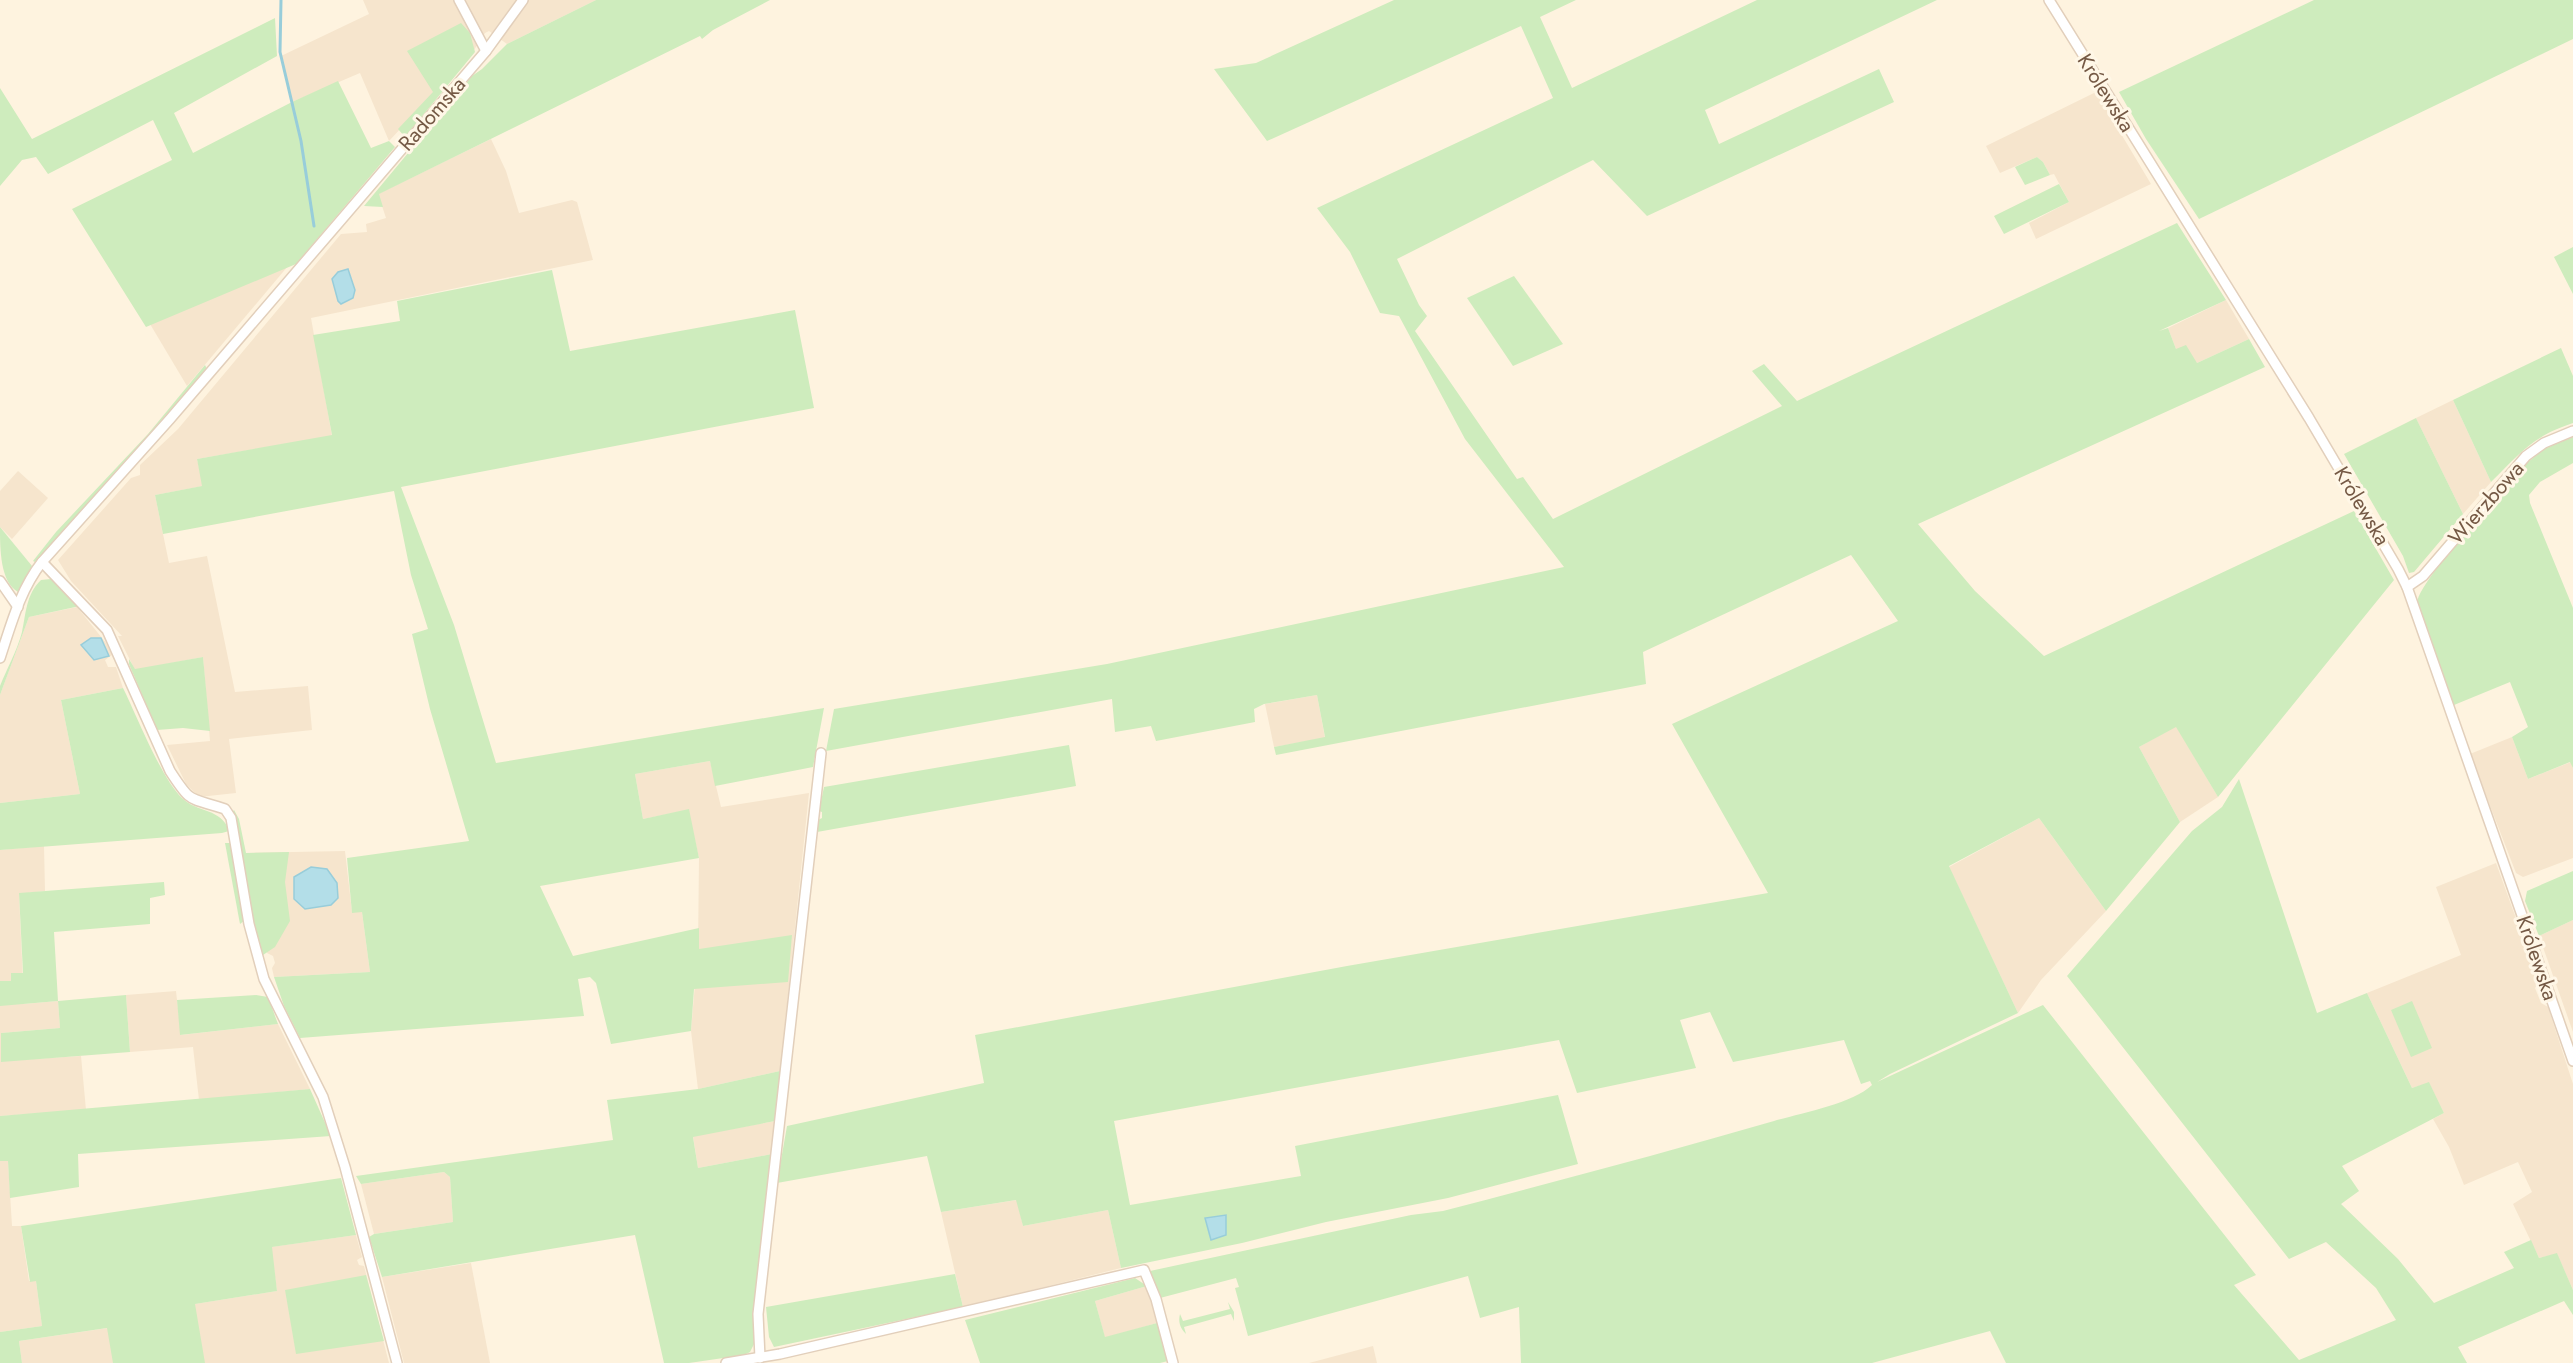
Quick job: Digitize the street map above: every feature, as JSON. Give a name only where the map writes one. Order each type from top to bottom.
[{"type":"street","points":[[459,0],[486,51]]},
{"type":"street","name":"Radomska","points":[[0,658],[32,574],[177,411],[486,51],[523,0]]},
{"type":"street","name":"Królewska","points":[[2049,0],[2389,551],[2407,588],[2573,1061]]},
{"type":"street","name":"Wierzbowa","points":[[2407,588],[2423,576],[2526,456],[2544,443],[2573,431]]},
{"type":"street","points":[[42,562],[107,630],[170,771],[183,792],[194,801],[225,809],[231,818],[249,924],[264,979],[322,1097],[345,1167],[397,1363]]},
{"type":"street","points":[[0,581],[18,607]]},
{"type":"street","points":[[760,1358],[758,1314],[821,753]]},
{"type":"street","points":[[726,1363],[760,1358],[1144,1270],[1156,1299],[1173,1363]]},
{"type":"shaded area","points":[[363,0],[596,0],[507,44],[489,31],[485,33],[474,50],[389,141],[360,73],[292,102],[281,56],[369,14]]},
{"type":"shaded area","points":[[2096,92],[2151,184],[2036,239],[2029,223],[2069,202],[2054,174],[2050,175],[2043,162],[2037,157],[2000,173],[1986,146]]},
{"type":"shaded area","points":[[491,139],[506,171],[519,213],[572,200],[577,202],[593,260],[311,318],[332,436],[197,459],[203,486],[155,495],[169,563],[207,556],[235,692],[308,686],[312,730],[229,739],[236,793],[199,797],[186,784],[167,745],[210,741],[203,657],[135,670],[118,636],[122,636],[71,581],[58,560],[131,478],[140,475],[140,465],[178,429],[341,234],[367,232],[366,224],[386,218],[378,194]]},
{"type":"shaded area","points":[[288,266],[187,386],[150,324]]},
{"type":"shaded area","points":[[2226,300],[2249,339],[2197,363],[2176,349],[2168,328]]},
{"type":"shaded area","points":[[2453,400],[2491,482],[2463,514],[2416,418]]},
{"type":"shaded area","points":[[18,471],[48,498],[12,539],[0,527],[0,491]]},
{"type":"shaded area","points":[[77,607],[106,643],[112,655],[105,660],[108,667],[116,667],[123,688],[61,700],[80,794],[0,803],[0,695],[29,617]]},
{"type":"shaded area","points":[[1317,695],[1325,738],[1274,747],[1265,704]]},
{"type":"shaded area","points":[[2176,726],[2218,797],[2180,822],[2139,747]]},
{"type":"shaded area","points":[[2512,737],[2528,779],[2571,762],[2573,768],[2573,858],[2523,877],[2516,873],[2470,754]]},
{"type":"shaded area","points":[[710,761],[721,807],[809,793],[780,1071],[698,1089],[691,1031],[698,949],[699,858],[688,810],[643,819],[635,774]]},
{"type":"shaded area","points":[[2039,818],[2106,911],[2041,980],[2018,1013],[1949,867]]},
{"type":"shaded area","points":[[44,846],[45,891],[19,894],[24,1004],[58,1001],[60,1028],[1,1033],[1,1061],[81,1056],[86,1110],[0,1116],[0,850]]},
{"type":"shaded area","points":[[345,851],[352,912],[362,912],[370,972],[274,977],[272,968],[275,963],[273,956],[267,953],[257,917],[246,853]]},
{"type":"shaded area","points":[[2496,863],[2539,982],[2535,988],[2541,1003],[2548,1007],[2573,1084],[2573,1290],[2557,1254],[2539,1258],[2513,1204],[2532,1192],[2518,1162],[2464,1185],[2449,1147],[2433,1119],[2444,1113],[2429,1083],[2412,1088],[2367,993],[2461,955],[2436,887]]},
{"type":"shaded area","points":[[2573,920],[2573,1032],[2539,936]]},
{"type":"shaded area","points":[[176,991],[181,1035],[278,1024],[310,1089],[199,1100],[193,1047],[130,1052],[126,995]]},
{"type":"shaded area","points":[[775,1121],[772,1154],[698,1168],[693,1136]]},
{"type":"shaded area","points":[[0,1161],[8,1161],[12,1226],[21,1226],[29,1281],[36,1281],[42,1326],[0,1332]]},
{"type":"shaded area","points":[[444,1172],[450,1177],[453,1222],[374,1234],[361,1184]]},
{"type":"shaded area","points":[[1017,1200],[1023,1226],[1108,1210],[1121,1268],[963,1307],[941,1212]]},
{"type":"shaded area","points":[[356,1235],[362,1257],[357,1260],[359,1265],[364,1266],[389,1363],[22,1363],[19,1341],[108,1328],[107,1318],[277,1291],[271,1247]]},
{"type":"shaded area","points":[[471,1263],[490,1363],[404,1363],[382,1277]]},
{"type":"shaded area","points":[[1147,1286],[1157,1323],[1105,1338],[1095,1301]]},
{"type":"shaded area","points":[[1373,1346],[1377,1363],[1309,1363]]},
{"type":"green space","points":[[596,0],[770,0],[713,30],[702,39],[700,36],[379,194],[383,207],[364,206],[472,76],[507,44]]},
{"type":"green space","points":[[1394,0],[1576,0],[1540,17],[1572,88],[1757,0],[1937,0],[1705,110],[1719,144],[1879,69],[1894,102],[1647,216],[1593,160],[1397,259],[1419,305],[1427,316],[1415,331],[1517,479],[1523,477],[1553,519],[1782,406],[1752,371],[1764,364],[1797,401],[2177,223],[2226,300],[2159,331],[2168,328],[2176,349],[2186,345],[2197,363],[2249,339],[2265,367],[1918,524],[1975,591],[2044,656],[2354,511],[2394,580],[2218,797],[2176,727],[2139,747],[2180,822],[2106,911],[2039,818],[1949,866],[2018,1013],[1877,1082],[2043,1005],[2256,1275],[2234,1285],[2299,1360],[2396,1320],[2376,1288],[2326,1242],[2289,1259],[2067,976],[2192,831],[2222,807],[2239,779],[2317,1013],[2367,993],[2412,1088],[2429,1082],[2444,1113],[2342,1166],[2359,1191],[2341,1204],[2398,1259],[2434,1303],[2514,1268],[2504,1252],[2531,1240],[2539,1258],[2557,1253],[2573,1290],[2573,1315],[2564,1301],[2458,1347],[2467,1363],[2006,1363],[1990,1331],[1872,1363],[1521,1363],[1519,1307],[1480,1318],[1468,1276],[1248,1336],[1235,1288],[1239,1287],[1236,1278],[1160,1298],[1150,1271],[1411,1215],[1443,1211],[1826,1107],[1852,1098],[1872,1085],[1870,1081],[1861,1084],[1844,1040],[1733,1062],[1710,1012],[1680,1020],[1696,1068],[1577,1093],[1559,1040],[1114,1121],[1130,1205],[1301,1176],[1295,1146],[1558,1095],[1578,1164],[1448,1198],[1326,1222],[1242,1243],[1121,1268],[1108,1210],[1023,1226],[1016,1200],[941,1212],[927,1156],[777,1183],[787,1126],[984,1083],[975,1035],[1347,966],[1768,893],[1672,724],[1898,621],[1851,555],[1643,652],[1646,684],[1276,755],[1274,747],[1325,737],[1317,695],[1264,704],[1254,709],[1255,722],[1156,741],[1151,726],[1115,732],[1112,699],[826,751],[834,709],[1107,664],[1564,567],[1465,439],[1399,316],[1380,313],[1350,252],[1317,208],[1553,98],[1521,26],[1267,141],[1214,69],[1256,63]]},
{"type":"green space","points":[[2314,0],[2573,0],[2573,39],[2199,219],[2146,139],[2119,92]]},
{"type":"green space","points":[[275,18],[277,56],[174,113],[193,153],[338,81],[371,148],[389,141],[395,147],[296,264],[146,327],[72,209],[172,160],[153,120],[48,174],[36,157],[22,160],[0,186],[0,88],[32,139]]},
{"type":"green space","points":[[461,23],[470,33],[475,52],[405,137],[398,129],[433,92],[407,51]]},
{"type":"green space","points":[[2037,157],[2043,162],[2050,175],[2025,185],[2015,167]]},
{"type":"green space","points":[[2059,184],[2069,202],[2004,234],[1994,216]]},
{"type":"green space","points":[[2573,247],[2573,294],[2554,257]]},
{"type":"green space","points":[[552,270],[570,351],[795,310],[814,408],[401,487],[454,625],[496,763],[824,708],[813,767],[715,786],[710,761],[635,774],[643,819],[689,809],[699,858],[540,886],[573,956],[699,928],[699,949],[792,935],[788,982],[694,989],[691,1031],[611,1044],[596,983],[590,977],[578,979],[584,1016],[300,1038],[284,1006],[274,977],[370,972],[362,912],[352,913],[347,858],[469,841],[430,709],[412,634],[428,629],[411,575],[394,491],[163,534],[155,495],[202,486],[197,459],[332,435],[313,335],[400,321],[397,301]]},
{"type":"green space","points":[[1514,276],[1563,344],[1513,366],[1467,298]]},
{"type":"green space","points":[[2561,348],[2573,376],[2573,423],[2547,434],[2528,446],[2491,482],[2453,400]]},
{"type":"green space","points":[[205,365],[207,369],[35,562],[33,561],[56,532],[148,434]]},
{"type":"green space","points":[[2416,418],[2463,514],[2414,572],[2409,573],[2403,556],[2344,454]]},
{"type":"green space","points":[[2573,437],[2573,463],[2540,482],[2529,495],[2530,503],[2573,608],[2573,768],[2570,762],[2528,779],[2512,737],[2528,727],[2510,682],[2454,705],[2417,603],[2421,592],[2447,555],[2528,462],[2544,449]]},
{"type":"green space","points":[[0,527],[32,566],[18,592],[12,587],[4,573]]},
{"type":"green space","points":[[51,579],[80,606],[29,617],[0,695],[0,686],[20,639],[29,598],[41,580]]},
{"type":"green space","points":[[203,657],[210,731],[183,728],[157,730],[129,664],[129,659],[135,669]]},
{"type":"green space","points":[[123,688],[158,762],[174,789],[188,803],[221,818],[229,831],[0,850],[0,803],[80,794],[61,700]]},
{"type":"green space","points":[[1069,745],[1076,786],[817,832],[818,820],[822,818],[822,812],[819,811],[824,787]]},
{"type":"green space","points":[[234,810],[239,819],[246,853],[289,852],[285,882],[290,921],[275,947],[263,955],[250,907],[232,813]]},
{"type":"green space","points":[[225,843],[231,843],[245,920],[240,924]]},
{"type":"green space","points":[[2573,871],[2573,920],[2539,936],[2525,901],[2527,891]]},
{"type":"green space","points":[[164,882],[165,895],[150,898],[150,924],[54,932],[58,1001],[0,1006],[0,981],[11,981],[11,973],[23,973],[19,893]]},
{"type":"green space","points":[[126,995],[130,1052],[1,1062],[1,1033],[60,1028],[58,1001]]},
{"type":"green space","points":[[256,995],[268,997],[278,1024],[180,1035],[177,1000]]},
{"type":"green space","points":[[2412,1001],[2432,1048],[2411,1057],[2391,1010]]},
{"type":"green space","points":[[780,1071],[775,1121],[693,1137],[698,1168],[772,1154],[754,1344],[750,1352],[744,1355],[689,1363],[664,1363],[635,1235],[382,1277],[369,1237],[374,1234],[453,1222],[450,1177],[444,1172],[361,1184],[356,1176],[613,1140],[607,1100],[698,1089]]},
{"type":"green space","points":[[310,1089],[331,1136],[78,1154],[79,1187],[10,1198],[8,1161],[0,1161],[0,1116]]},
{"type":"green space","points":[[341,1178],[356,1235],[272,1247],[277,1291],[195,1304],[205,1363],[113,1363],[107,1328],[19,1341],[22,1363],[0,1363],[0,1332],[42,1326],[36,1281],[30,1282],[21,1226]]},
{"type":"green space","points":[[955,1274],[963,1307],[774,1347],[769,1337],[766,1307]]},
{"type":"green space","points":[[366,1275],[384,1341],[296,1354],[285,1290]]},
{"type":"green space","points":[[1135,1278],[1147,1286],[1095,1301],[1105,1337],[1157,1323],[1168,1361],[1160,1363],[980,1363],[965,1320]]},
{"type":"green space","points":[[1228,1302],[1234,1312],[1234,1321],[1231,1314],[1184,1327],[1186,1334],[1182,1329],[1179,1322],[1180,1314],[1183,1321],[1230,1309]]},
{"type":"water","points":[[348,269],[355,290],[353,298],[341,304],[338,301],[332,279],[338,272]]},
{"type":"water","points":[[91,638],[101,638],[109,656],[94,660],[81,645]]},
{"type":"water","points":[[311,867],[327,869],[337,883],[338,898],[331,905],[305,909],[294,899],[294,877]]},
{"type":"water","points":[[1226,1215],[1226,1235],[1211,1240],[1205,1218]]},
{"type":"waterway","points":[[281,0],[280,52],[301,141],[314,226]]}]
